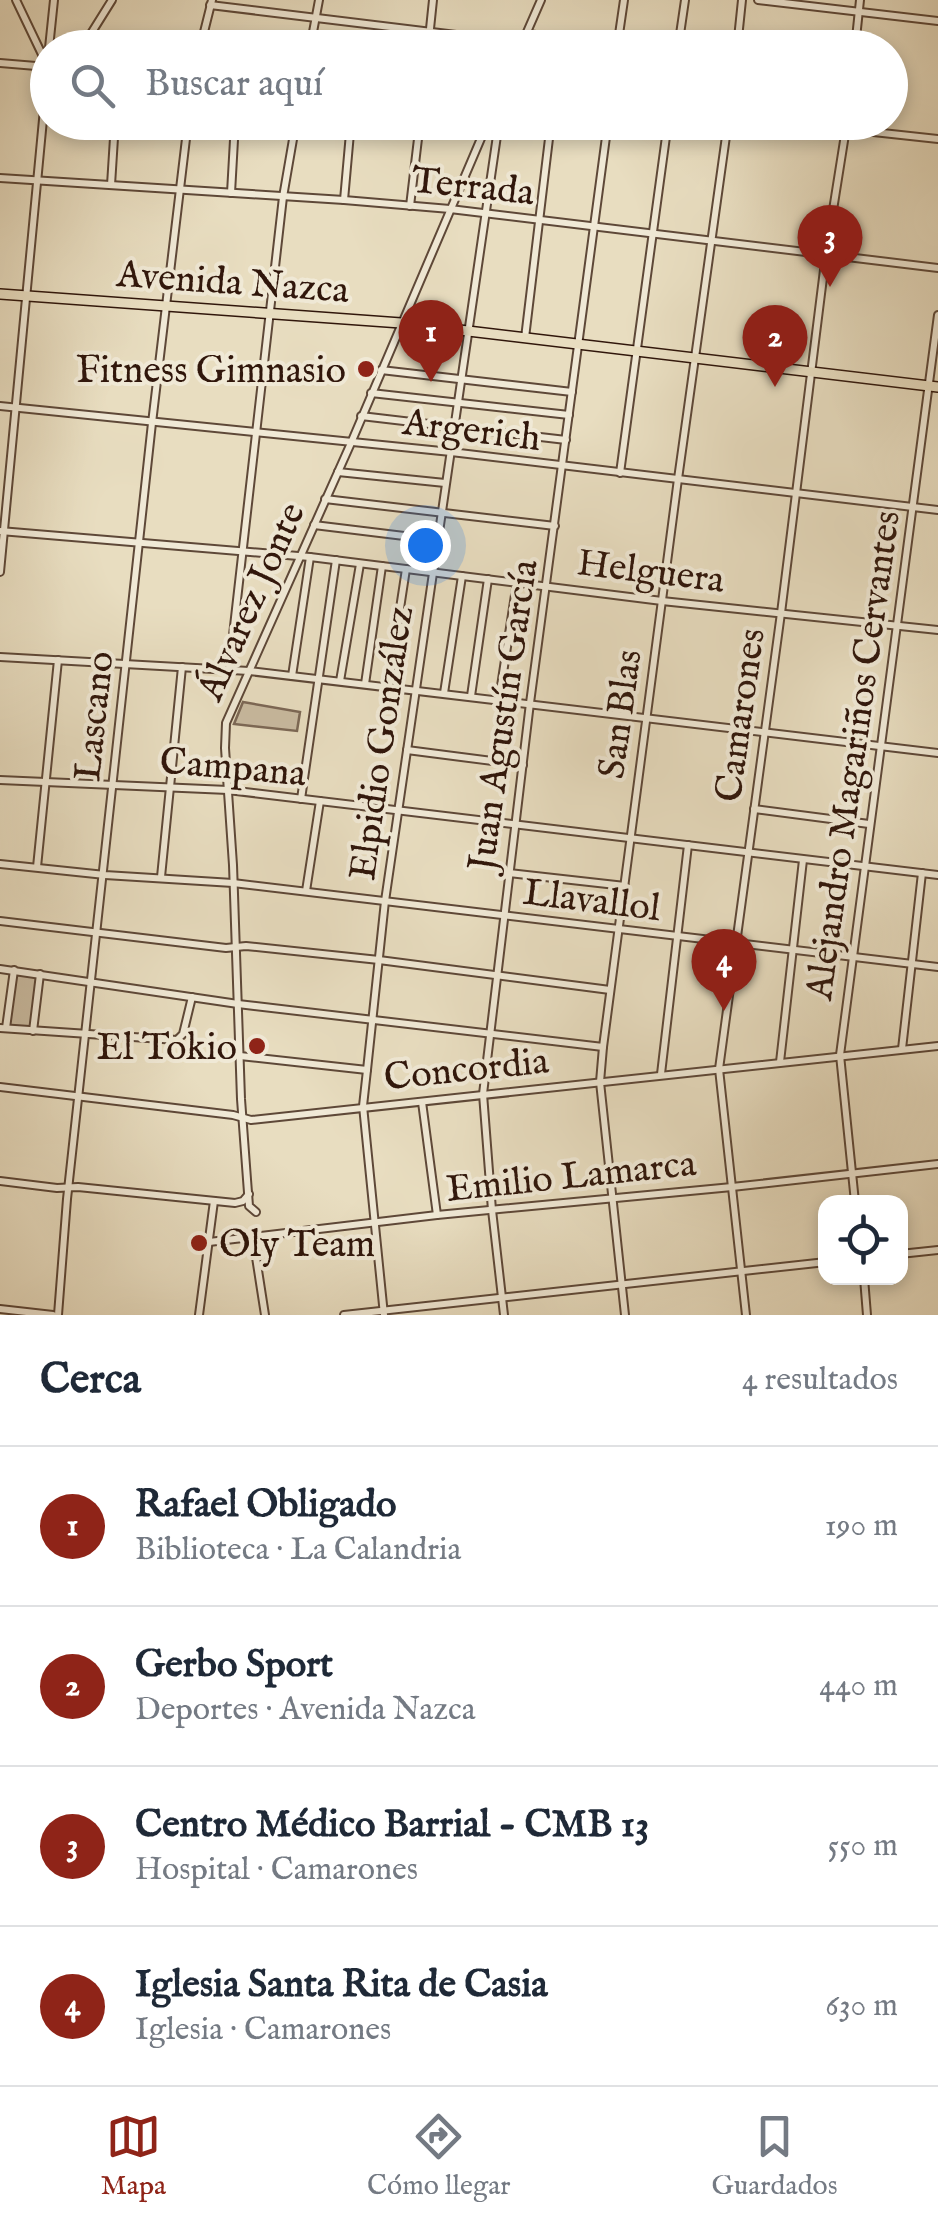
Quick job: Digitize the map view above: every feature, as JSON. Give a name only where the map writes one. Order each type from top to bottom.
[{"type":"main road","name":"Avenida Nazca","points":[[0,294],[401,323],[933,386]]},
{"type":"street","points":[[16,0],[30,30]]},
{"type":"street","points":[[51,30],[54,0]]},
{"type":"street","points":[[93,30],[112,0]]},
{"type":"street","points":[[314,30],[319,0]]},
{"type":"street","points":[[204,30],[211,3],[429,30],[434,0]]},
{"type":"street","points":[[528,30],[541,0]]},
{"type":"street","points":[[620,30],[624,0]]},
{"type":"street","points":[[680,30],[684,0]]},
{"type":"street","points":[[739,30],[742,0]]},
{"type":"street","points":[[758,0],[938,20]]},
{"type":"street","points":[[857,30],[860,0]]},
{"type":"street","points":[[0,63],[30,66]]},
{"type":"street","points":[[908,135],[938,139]]},
{"type":"street","points":[[0,572],[42,140]]},
{"type":"street","points":[[111,185],[114,140]]},
{"type":"street","name":"Lascano","points":[[55,1315],[186,140]]},
{"type":"street","points":[[231,194],[234,140]]},
{"type":"street","points":[[229,670],[282,197],[293,140]]},
{"type":"street","points":[[344,200],[349,140]]},
{"type":"street","points":[[410,206],[418,140]]},
{"type":"street","name":"Álvarez Jonte","points":[[256,1212],[249,1206],[242,1117],[226,723],[480,140]]},
{"type":"street","name":"Elpidio González","points":[[384,1312],[364,1106],[367,1070],[385,901],[497,140]]},
{"type":"street","points":[[525,338],[549,140]]},
{"type":"street","name":"Juan Agustín García","points":[[504,1315],[483,1094],[488,1032],[606,140]]},
{"type":"street","points":[[620,473],[665,140]]},
{"type":"street","name":"San Blas","points":[[624,1315],[600,1082],[725,140]]},
{"type":"street","name":"Camarones","points":[[746,1315],[720,1068],[826,254],[845,140]]},
{"type":"street","name":"Terrada","points":[[0,178],[450,209],[938,268]]},
{"type":"street","name":"Alejandro Magariños Cervantes","points":[[854,1195],[840,1055],[912,507],[933,386],[938,315]]},
{"type":"street","points":[[381,370],[572,392]]},
{"type":"street","points":[[371,393],[569,416]]},
{"type":"street","name":"Argerich","points":[[0,406],[451,452],[938,510]]},
{"type":"street","points":[[362,416],[566,440]]},
{"type":"street","points":[[338,472],[445,483]]},
{"type":"street","points":[[325,500],[555,526]]},
{"type":"street","points":[[314,526],[436,540]]},
{"type":"street","name":"Helguera","points":[[2,532],[310,557],[662,601],[938,630]]},
{"type":"street","points":[[292,676],[310,557]]},
{"type":"street","points":[[301,799],[336,560]]},
{"type":"street","points":[[340,681],[360,564]]},
{"type":"street","points":[[365,684],[382,566]]},
{"type":"street","points":[[388,688],[406,569]]},
{"type":"street","points":[[444,693],[462,576]]},
{"type":"street","points":[[471,696],[488,579]]},
{"type":"street","points":[[499,699],[517,582]]},
{"type":"street","points":[[0,656],[249,671],[938,753]]},
{"type":"street","points":[[37,867],[58,660]]},
{"type":"street","points":[[161,877],[182,667]]},
{"type":"street","points":[[407,750],[523,765]]},
{"type":"street","name":"Campana","points":[[0,780],[228,790],[938,875]]},
{"type":"street","points":[[306,891],[320,801]]},
{"type":"street","points":[[754,810],[869,824]]},
{"type":"street","points":[[661,1074],[688,845]]},
{"type":"street","points":[[780,1062],[802,860]]},
{"type":"street","name":"Llavallol","points":[[0,864],[234,883],[938,966]]},
{"type":"street","points":[[509,872],[625,886]]},
{"type":"street","points":[[902,1049],[922,873]]},
{"type":"street","points":[[0,921],[97,934],[379,960],[610,990]]},
{"type":"street","points":[[0,968],[238,1004],[603,1048]]},
{"type":"street","points":[[14,970],[3,1028],[176,1040],[183,1034],[192,997]]},
{"type":"street","points":[[33,1031],[40,974]]},
{"type":"street","name":"Concordia","points":[[0,1087],[251,1120],[938,1046]]},
{"type":"street","points":[[240,1056],[367,1070]]},
{"type":"street","points":[[422,1102],[437,1215]]},
{"type":"street","name":"Emilio Lamarca","points":[[209,1242],[938,1164]]},
{"type":"street","points":[[0,1181],[239,1203],[249,1194]]},
{"type":"street","points":[[199,1315],[214,1201]]},
{"type":"street","points":[[254,1238],[265,1315]]},
{"type":"street","points":[[908,1253],[938,1250]]},
{"type":"street","points":[[344,1315],[818,1263]]},
{"type":"street","points":[[865,1285],[867,1315]]},
{"type":"street","points":[[0,1309],[55,1315]]},
{"type":"shaded area","points":[[243,702],[300,712],[297,731],[234,724]]},
{"type":"shaded area","points":[[14,970],[40,974],[33,1031],[6,1028]]},
{"type":"place","name":"Centro Médico Barrial - CMB 13","points":[[830,287]]},
{"type":"place","name":"Fitness Gimnasio","points":[[366,369]]},
{"type":"place","name":"Rafael Obligado","points":[[431,382]]},
{"type":"place","name":"Gerbo Sport","points":[[775,387]]},
{"type":"place","name":"Iglesia Santa Rita de Casia","points":[[724,1011]]},
{"type":"place","name":"El Tokio","points":[[257,1046]]},
{"type":"place","name":"Oly Team","points":[[199,1243]]}]
